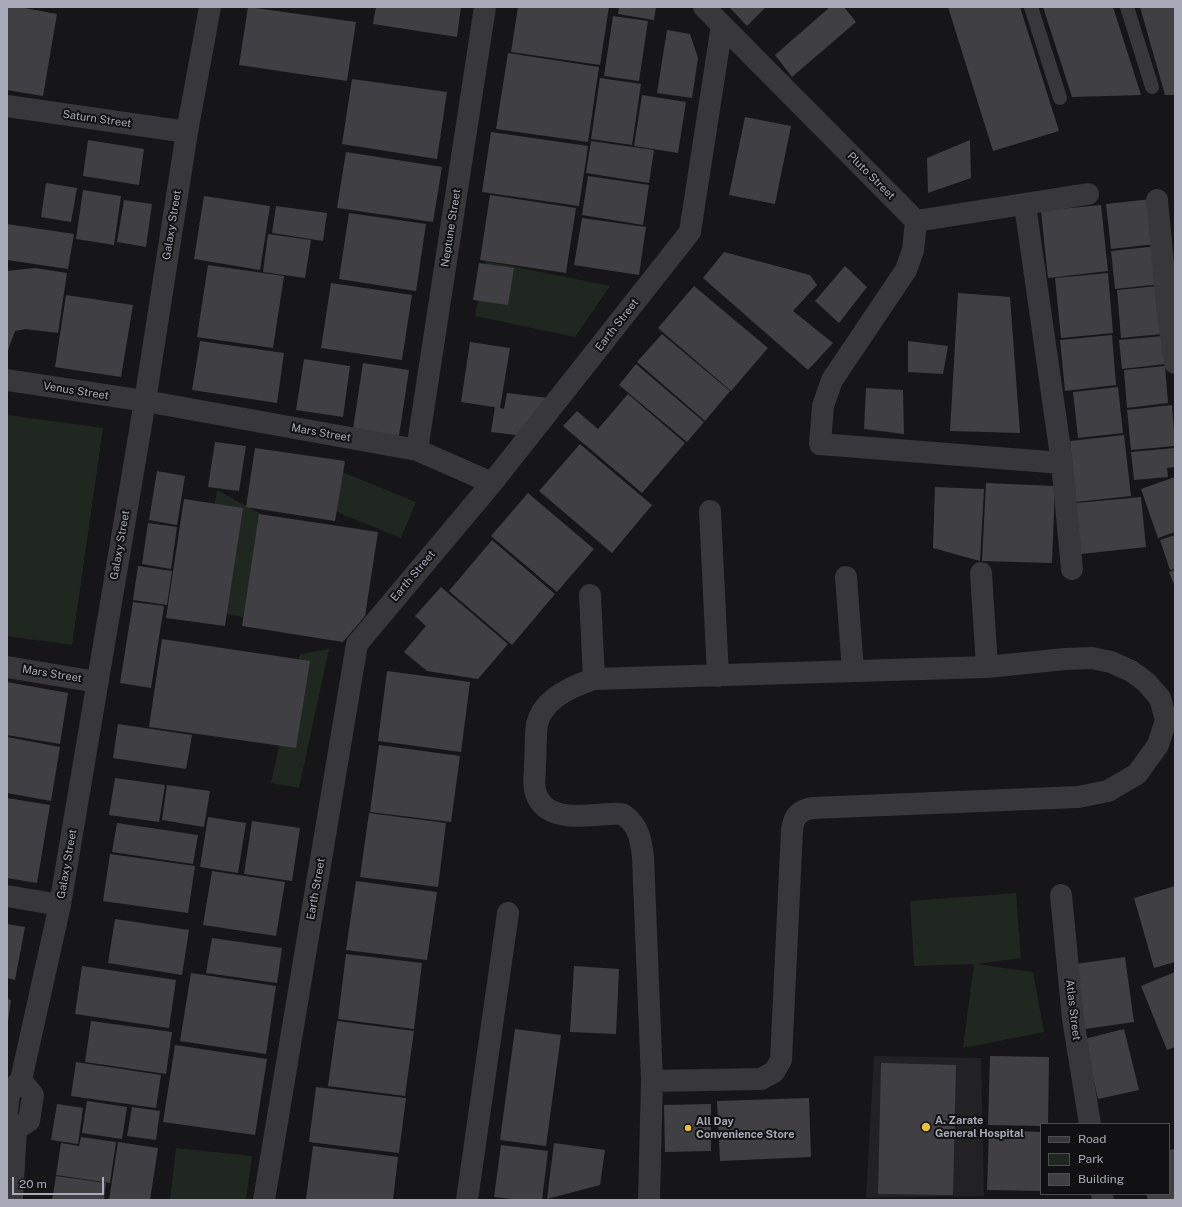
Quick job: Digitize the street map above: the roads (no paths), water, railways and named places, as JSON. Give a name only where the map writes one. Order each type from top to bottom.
[{"type":"street","name":"Galaxy Street","points":[[12,1200],[9,1093],[21,1080],[60,905],[145,401],[187,132],[210,7]]},
{"type":"street","name":"Neptune Street","points":[[417,450],[485,7]]},
{"type":"street","name":"Pluto Street","points":[[704,7],[916,221]]},
{"type":"street","name":"Earth Street","points":[[264,1200],[357,644],[492,483],[690,232],[722,25]]},
{"type":"street","name":"Saturn Street","points":[[7,106],[187,132]]},
{"type":"street","points":[[1062,463],[820,444],[823,406],[832,380],[906,270],[913,250],[916,221],[1088,194]]},
{"type":"street","points":[[1157,200],[1168,316],[1175,363]]},
{"type":"street","points":[[1025,205],[1062,463],[1072,569]]},
{"type":"street","name":"Venus Street","points":[[7,380],[145,401]]},
{"type":"street","name":"Mars Street","points":[[145,401],[417,450],[492,483]]},
{"type":"street","points":[[710,511],[718,676]]},
{"type":"street","points":[[981,573],[987,668]]},
{"type":"street","points":[[846,577],[853,672]]},
{"type":"street","points":[[590,595],[594,679]]},
{"type":"street","points":[[650,1200],[652,1081],[643,857],[640,837],[633,823],[622,814],[566,815],[553,813],[543,805],[534,792],[538,723],[546,707],[558,696],[574,685],[594,679],[987,668],[1065,659],[1092,658],[1111,662],[1131,671],[1146,682],[1160,698],[1166,720],[1158,745],[1137,774],[1108,791],[1078,797],[813,808],[804,810],[797,814],[793,821],[792,830],[781,1060],[774,1072],[761,1080],[652,1081]]},
{"type":"street","name":"Mars Street","points":[[7,667],[97,682]]},
{"type":"street","name":"Atlas Street","points":[[1061,894],[1073,1019],[1090,1123]]},
{"type":"street","points":[[7,896],[60,905]]},
{"type":"street","points":[[467,1200],[508,913]]},
{"type":"lane","points":[[1031,7],[1060,98]]},
{"type":"lane","points":[[1127,7],[1152,87]]},
{"type":"place","name":"A. Zarate General Hospital","points":[[926,1127]]},
{"type":"place","name":"All Day Convenience Store","points":[[688,1128]]}]
